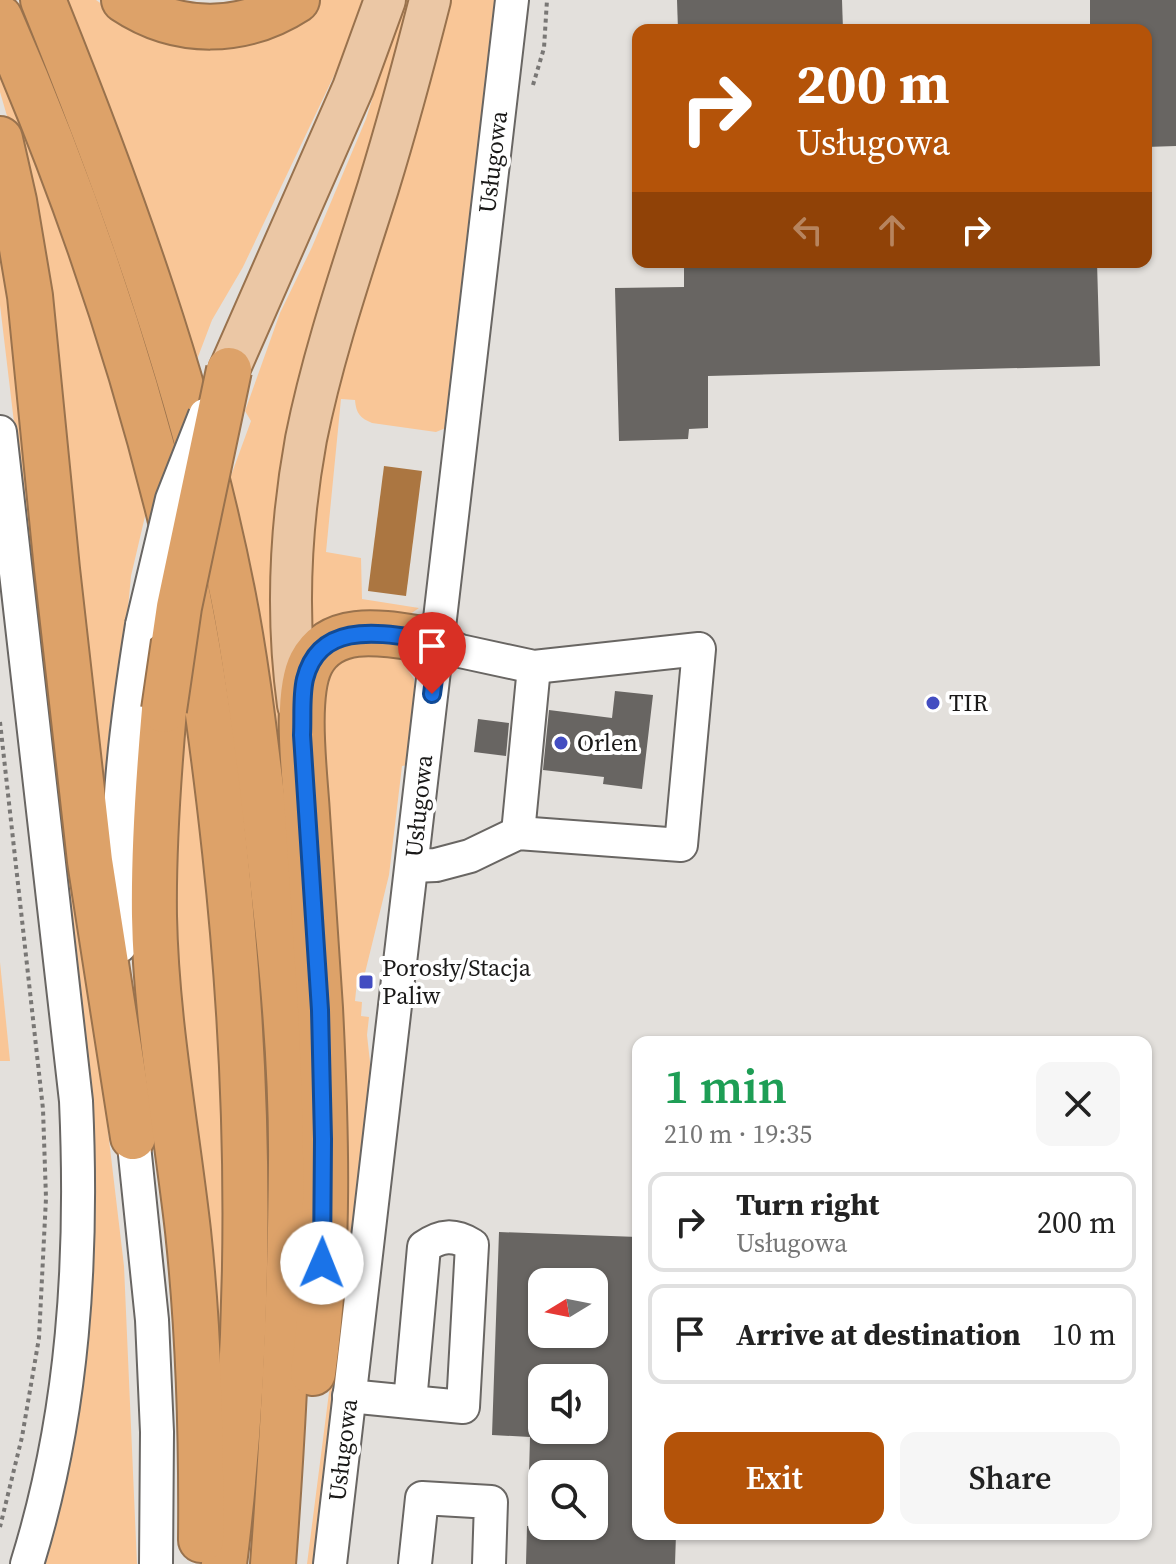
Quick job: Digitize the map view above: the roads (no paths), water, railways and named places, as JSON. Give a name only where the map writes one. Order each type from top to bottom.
[{"type":"highway","points":[[43,0],[92,120],[166,333],[203,468],[233,596],[253,718],[284,1008],[291,1159],[287,1376],[273,1564]]},
{"type":"highway","points":[[124,0],[140,10],[191,27],[219,27],[250,23],[297,0]]},
{"type":"highway","points":[[0,18],[32,92],[121,344],[173,529],[195,630],[211,726],[236,954],[246,1177],[239,1416],[224,1564]]},
{"type":"highway","points":[[0,139],[30,296],[90,861],[133,1137]]},
{"type":"highway","points":[[201,1564],[199,1354],[188,1231],[161,1012],[154,918],[155,807],[164,710],[179,607],[229,370]]},
{"type":"highway","points":[[280,1564],[300,1464],[314,1367],[322,1250],[321,1023],[302,735],[305,681],[311,663],[324,646],[344,636],[370,633],[439,641]]},
{"type":"main road","points":[[229,370],[353,88],[385,0]]},
{"type":"main road","points":[[302,735],[292,661],[290,591],[306,441],[353,263],[398,119],[430,0]]},
{"type":"street","name":"Usługowa","points":[[330,1564],[512,0]]},
{"type":"street","points":[[156,1564],[157,1432],[152,1320],[133,1137],[120,939],[117,820],[122,755],[142,625],[159,546],[176,487],[206,411],[229,370]]},
{"type":"street","points":[[0,432],[76,1101],[79,1183],[73,1340],[58,1438],[27,1564]]},
{"type":"street","points":[[412,866],[436,865],[470,856],[518,833],[681,845],[699,649],[534,667],[460,651],[439,641]]},
{"type":"street","points":[[518,833],[534,667]]},
{"type":"street","points":[[349,1396],[410,1402],[463,1407],[472,1245],[461,1238],[437,1238],[424,1247],[410,1402]]},
{"type":"street","points":[[415,1564],[422,1498],[491,1502],[489,1564]]},
{"type":"place","name":"TIR","points":[[933,703]]},
{"type":"place","name":"Orlen","points":[[561,743]]},
{"type":"place","name":"Porosły/Stacja Paliw","points":[[366,982]]}]
